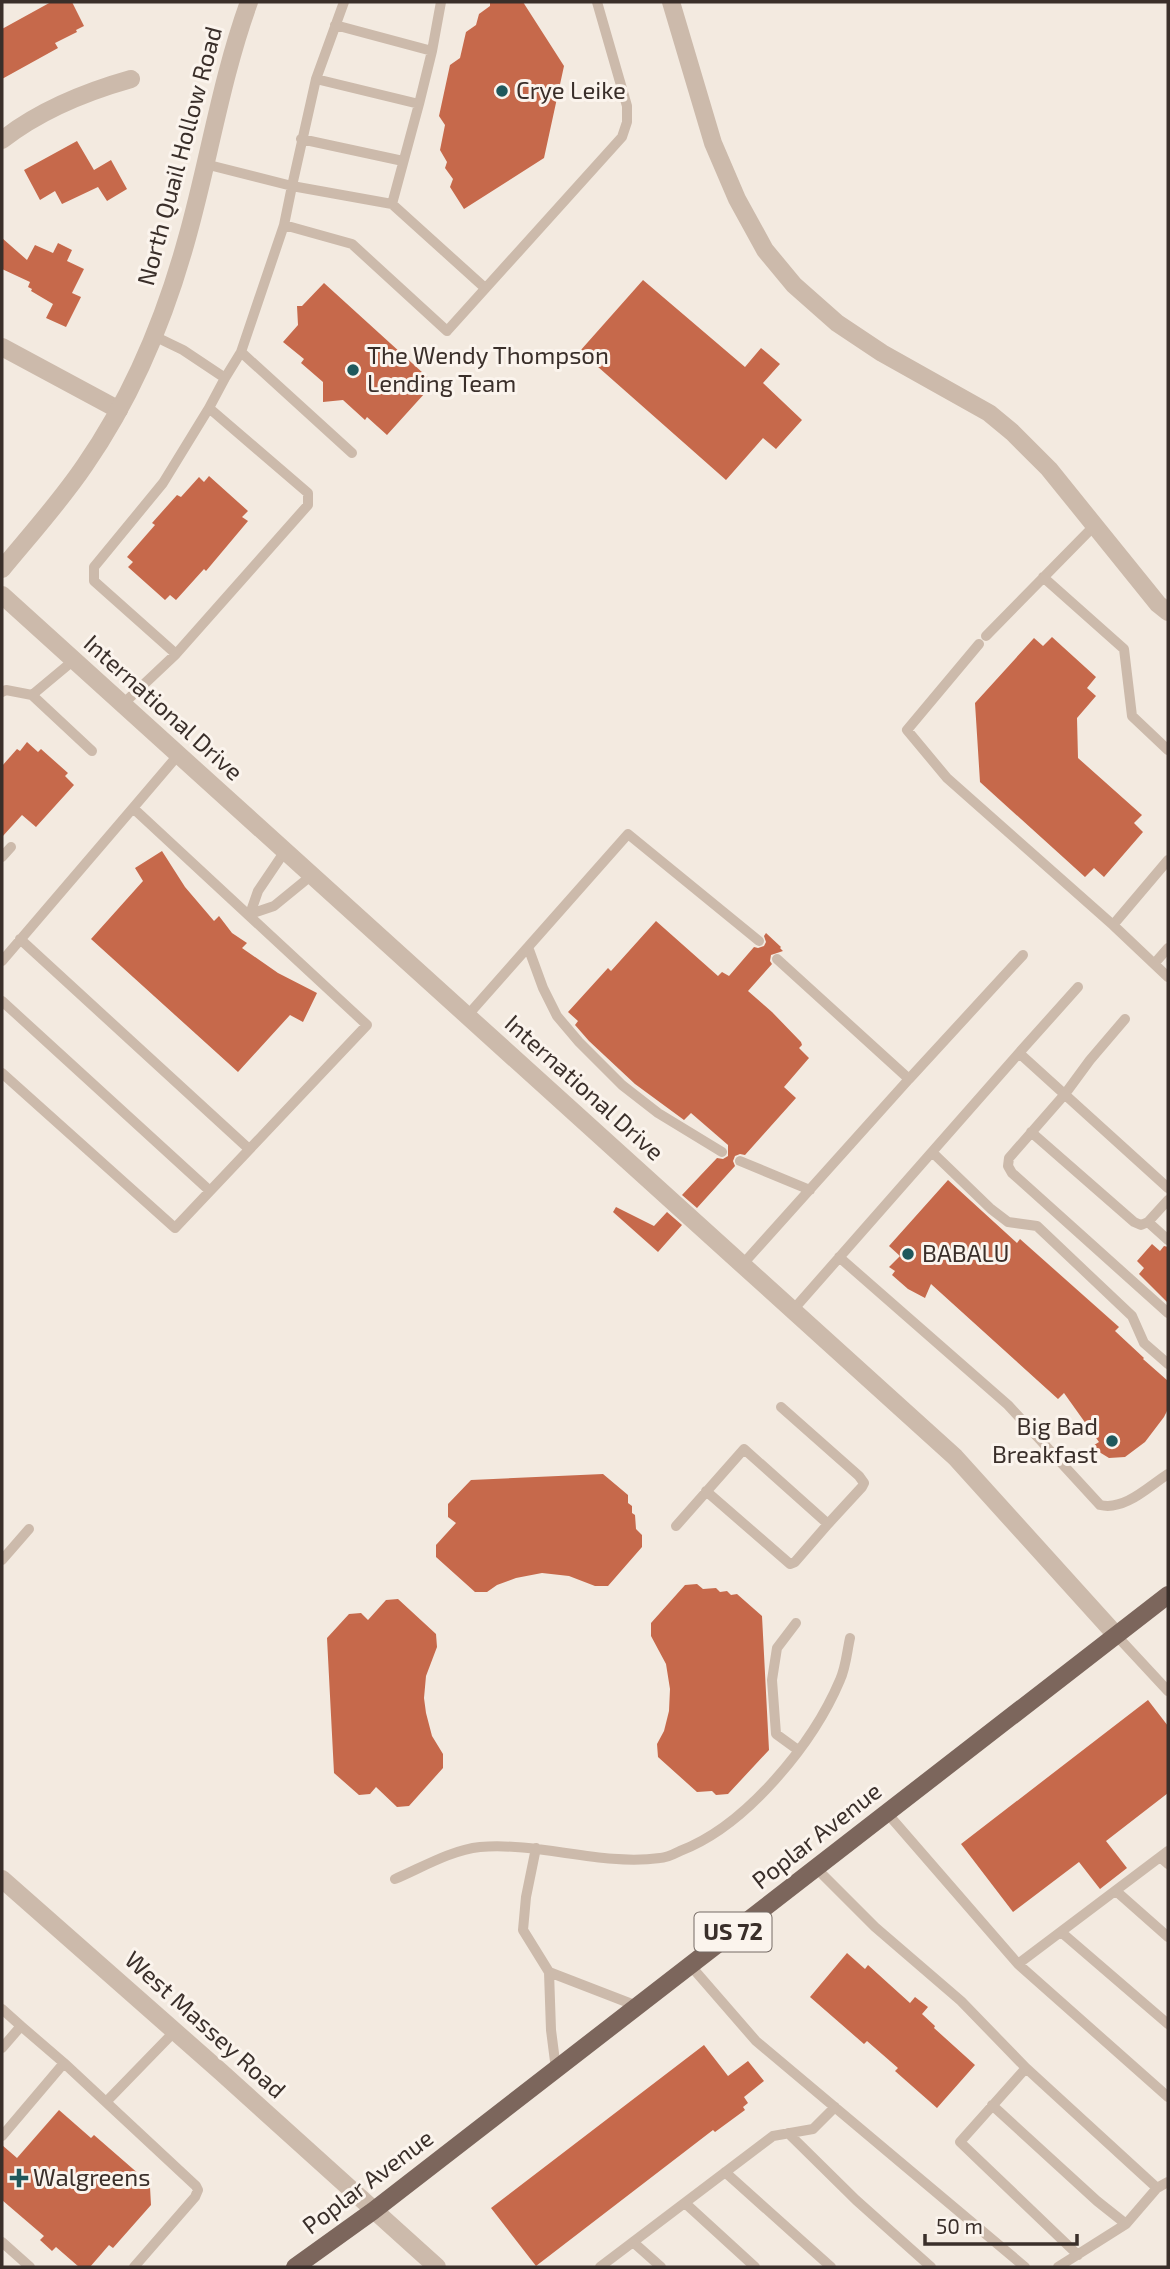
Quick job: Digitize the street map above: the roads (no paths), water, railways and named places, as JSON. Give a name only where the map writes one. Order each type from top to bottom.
[{"type":"main road","name":"Poplar Avenue","points":[[295,2267],[373,2211],[1168,1594]]},
{"type":"street","name":"North Quail Hollow Road","points":[[2,569],[85,465],[139,372],[187,239],[226,72],[249,2]]},
{"type":"street","points":[[671,2],[713,144],[737,199],[765,250],[794,285],[837,323],[882,353],[989,413],[1012,432],[1049,469],[1158,604],[1168,612]]},
{"type":"street","points":[[2,140],[52,108],[102,87],[131,79]]},
{"type":"street","points":[[2,347],[119,410]]},
{"type":"street","name":"International Drive","points":[[2,595],[956,1457],[1116,1635]]},
{"type":"street","name":"West Massey Road","points":[[2,1879],[437,2267]]},
{"type":"lane","points":[[176,654],[94,581],[94,567],[163,483],[241,352],[284,225],[316,79],[344,2]]},
{"type":"lane","points":[[392,204],[432,51],[441,2]]},
{"type":"lane","points":[[284,225],[352,244],[447,331],[622,137],[627,122],[627,106],[597,2]]},
{"type":"lane","points":[[335,26],[432,51]]},
{"type":"lane","points":[[316,79],[419,104]]},
{"type":"lane","points":[[302,139],[403,161]]},
{"type":"lane","points":[[205,164],[292,186],[392,204],[485,288]]},
{"type":"lane","points":[[154,336],[183,350],[225,378]]},
{"type":"lane","points":[[241,352],[352,453]]},
{"type":"lane","points":[[123,704],[176,654],[309,505],[308,493],[209,408]]},
{"type":"lane","points":[[986,636],[1094,526]]},
{"type":"lane","points":[[1043,577],[1124,649],[1132,716],[1168,750]]},
{"type":"lane","points":[[979,644],[907,730],[947,778],[1168,977]]},
{"type":"lane","points":[[32,695],[74,660]]},
{"type":"lane","points":[[2,692],[6,690],[32,695],[92,751]]},
{"type":"lane","points":[[2,961],[179,754]]},
{"type":"lane","points":[[2,1073],[175,1228],[367,1025],[133,808]]},
{"type":"lane","points":[[467,1016],[628,834],[759,941]]},
{"type":"lane","points":[[2,857],[11,847]]},
{"type":"lane","points":[[250,914],[258,891],[285,851]]},
{"type":"lane","points":[[1113,925],[1168,860]]},
{"type":"lane","points":[[250,914],[274,906],[312,875]]},
{"type":"lane","points":[[20,939],[249,1149]]},
{"type":"lane","points":[[528,947],[557,1016],[579,1042],[622,1086],[658,1113],[722,1152]]},
{"type":"lane","points":[[1154,964],[1168,948]]},
{"type":"lane","points":[[742,1265],[1023,955]]},
{"type":"lane","points":[[777,959],[909,1079]]},
{"type":"lane","points":[[793,1310],[1078,987]]},
{"type":"lane","points":[[2,1001],[210,1191]]},
{"type":"lane","points":[[1125,1019],[1009,1158],[1008,1166],[1012,1173],[1168,1313]]},
{"type":"lane","points":[[1019,1053],[1168,1188]]},
{"type":"lane","points":[[1031,1132],[1133,1222],[1141,1225],[1148,1222],[1168,1200]]},
{"type":"lane","points":[[932,1152],[1008,1222],[1037,1226],[1132,1316],[1144,1343],[1168,1364]]},
{"type":"lane","points":[[740,1161],[810,1190]]},
{"type":"lane","points":[[1148,1222],[1168,1240]]},
{"type":"lane","points":[[839,1257],[1008,1405],[1100,1505],[1110,1507],[1123,1503],[1168,1474]]},
{"type":"lane","points":[[706,1491],[789,1564],[795,1562],[864,1483],[780,1407]]},
{"type":"lane","points":[[676,1526],[744,1450],[828,1524]]},
{"type":"lane","points":[[2,1560],[29,1529]]},
{"type":"lane","points":[[796,1623],[777,1648],[772,1680],[776,1734],[798,1750]]},
{"type":"lane","points":[[1116,1635],[1168,1691]]},
{"type":"lane","points":[[395,1879],[455,1853],[478,1847],[536,1848],[623,1859],[662,1858],[701,1843],[733,1820],[781,1774],[818,1724],[841,1678],[850,1638]]},
{"type":"lane","points":[[887,1813],[1018,1964],[1168,2098]]},
{"type":"lane","points":[[536,1848],[526,1897],[523,1930],[550,1972],[551,2030],[556,2069]]},
{"type":"lane","points":[[1018,1964],[1166,1857]]},
{"type":"lane","points":[[816,1868],[875,1927],[961,2001],[1026,2068],[1157,2188]]},
{"type":"lane","points":[[1116,1891],[1168,1937]]},
{"type":"lane","points":[[1061,1932],[1168,2024]]},
{"type":"lane","points":[[690,1965],[756,2041],[1025,2267]]},
{"type":"lane","points":[[550,1972],[637,2006]]},
{"type":"lane","points":[[2,2009],[196,2186],[198,2190],[195,2197],[134,2267]]},
{"type":"lane","points":[[2,2048],[21,2026]]},
{"type":"lane","points":[[106,2102],[175,2031]]},
{"type":"lane","points":[[2,2136],[64,2063]]},
{"type":"lane","points":[[1026,2068],[960,2142],[1078,2255]]},
{"type":"lane","points":[[992,2105],[1097,2202],[1126,2224]]},
{"type":"lane","points":[[600,2267],[773,2136],[813,2129],[835,2107]]},
{"type":"lane","points":[[788,2133],[856,2200],[931,2267]]},
{"type":"lane","points":[[725,2172],[831,2267]]},
{"type":"lane","points":[[1058,2267],[1126,2224],[1157,2188],[1168,2182]]},
{"type":"lane","points":[[685,2203],[755,2267]]},
{"type":"lane","points":[[2,2242],[30,2267]]},
{"type":"lane","points":[[633,2242],[661,2267]]},
{"type":"place","name":"Crye Leike","points":[[502,91]]},
{"type":"place","name":"The Wendy Thompson Lending Team","points":[[353,370]]},
{"type":"place","name":"BABALU","points":[[908,1254]]},
{"type":"place","name":"Big Bad Breakfast","points":[[1112,1441]]},
{"type":"place","name":"Walgreens","points":[[19,2178]]}]
